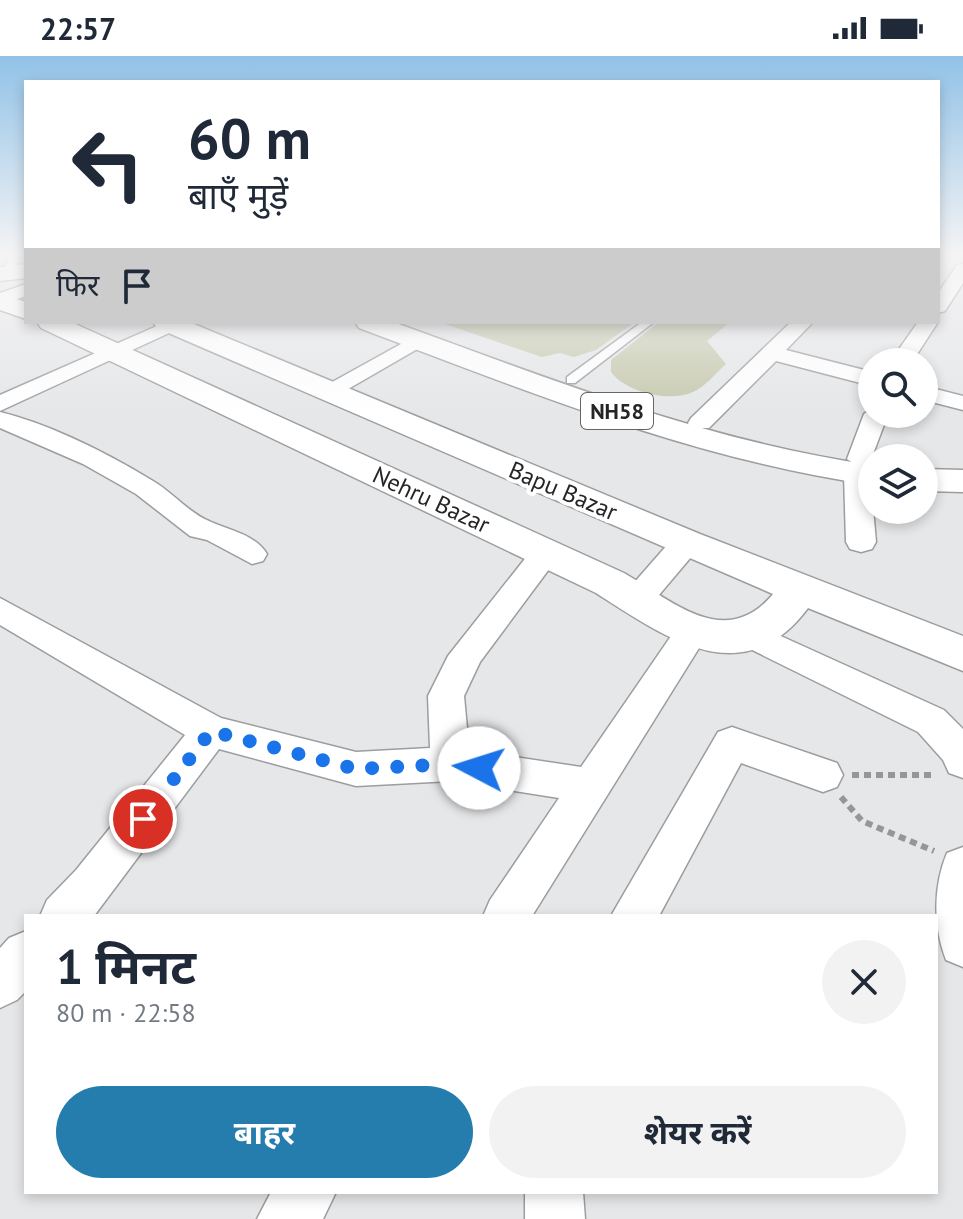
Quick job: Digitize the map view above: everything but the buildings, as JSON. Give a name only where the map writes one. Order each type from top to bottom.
[{"type":"main road","name":"Nehru Bazar","points":[[54,324],[546,553],[692,632],[713,637],[752,635]]},
{"type":"main road","name":"Bapu Bazar","points":[[176,324],[686,543],[963,654]]},
{"type":"main road","name":"NH58","points":[[377,324],[571,380],[700,423],[858,465]]},
{"type":"main road","name":"NH58","points":[[410,331],[707,443],[789,463],[858,467]]},
{"type":"main road","points":[[938,461],[963,462]]},
{"type":"main road","points":[[938,480],[963,481]]},
{"type":"main road","points":[[752,635],[778,620],[799,590]]},
{"type":"street","points":[[0,404],[172,324]]},
{"type":"street","points":[[700,423],[801,324]]},
{"type":"street","points":[[910,348],[927,324]]},
{"type":"street","points":[[328,391],[410,331]]},
{"type":"street","points":[[772,353],[858,375]]},
{"type":"street","points":[[938,397],[963,403]]},
{"type":"street","points":[[0,419],[92,458],[146,488],[200,529],[216,532],[252,554]]},
{"type":"street","points":[[861,542],[862,524]]},
{"type":"street","points":[[637,600],[686,543]]},
{"type":"street","points":[[451,764],[446,696],[465,656],[546,553]]},
{"type":"street","points":[[0,610],[211,731],[356,769],[451,764],[591,786]]},
{"type":"street","points":[[507,914],[692,632]]},
{"type":"street","points":[[752,635],[931,721],[961,753],[955,768]]},
{"type":"street","points":[[65,914],[92,885],[211,731]]},
{"type":"street","points":[[635,914],[732,743],[823,775]]},
{"type":"street","points":[[956,862],[963,943]]},
{"type":"street","points":[[0,983],[24,957]]},
{"type":"street","points":[[287,1219],[306,1194]]},
{"type":"street","points":[[554,1194],[555,1219]]},
{"type":"lane","points":[[571,380],[646,324]]},
{"type":"path","points":[[823,775],[955,768]]},
{"type":"path","points":[[823,775],[862,821],[956,862]]},
{"type":"green space","points":[[445,324],[632,324],[596,350],[574,357],[560,353],[542,357]]},
{"type":"green space","points":[[656,324],[728,324],[707,341],[726,364],[693,392],[660,396],[637,390],[611,372],[611,360]]},
{"type":"route","points":[[143,819],[211,731],[356,769],[451,764],[479,768]]}]
